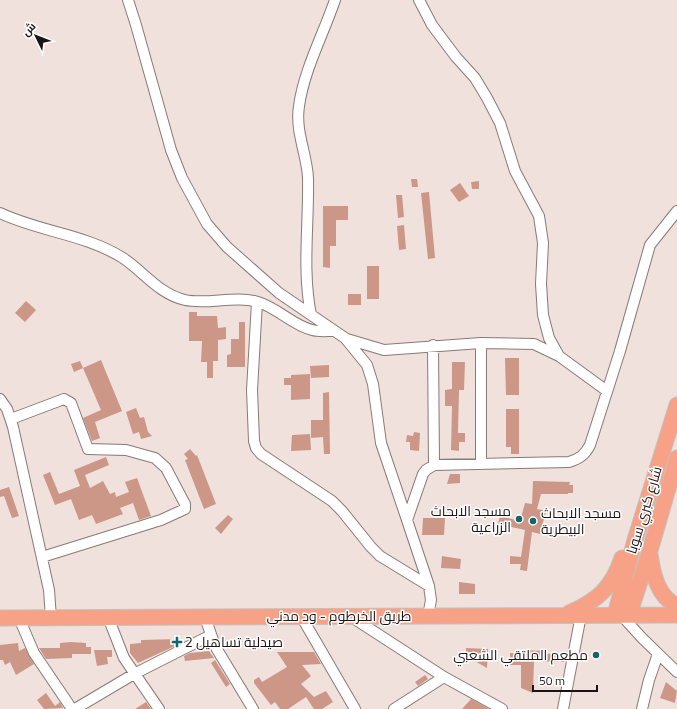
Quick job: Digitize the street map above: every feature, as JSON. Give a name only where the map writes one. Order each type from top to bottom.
[{"type":"highway","name":"شارع كبري سوبا","points":[[622,616],[644,512],[677,405]]},
{"type":"highway","name":"شارع كبري سوبا","points":[[622,616],[650,554],[677,458]]},
{"type":"highway","points":[[560,616],[592,602],[607,588],[619,566],[632,531],[644,512]]},
{"type":"highway","points":[[650,554],[652,570],[660,590],[667,599],[677,606]]},
{"type":"highway","name":"طريق الخرطوم - ود مدني","points":[[0,618],[348,615],[677,615]]},
{"type":"street","points":[[128,0],[171,150],[182,178],[207,224],[215,235],[279,293],[333,331],[345,338],[368,346],[384,350],[481,342],[534,344],[559,356],[606,391]]},
{"type":"street","points":[[310,315],[306,278],[308,178],[299,136],[298,117],[304,84],[335,0]]},
{"type":"street","points":[[419,0],[432,25],[456,57],[475,78],[487,98],[500,123],[515,171],[538,216],[543,243],[541,284],[543,315],[549,338],[559,356]]},
{"type":"street","points":[[407,520],[423,474],[434,464],[481,462],[569,462],[586,454],[590,446],[622,344],[650,245],[677,211]]},
{"type":"street","points":[[0,213],[24,222],[97,244],[124,259],[158,288],[171,296],[187,300],[257,302],[305,328],[317,331],[333,331]]},
{"type":"street","points":[[257,302],[252,390],[254,441],[256,448],[261,454],[332,501],[380,556],[429,586]]},
{"type":"street","points":[[345,338],[363,357],[371,374],[381,443],[429,586],[431,600],[428,616]]},
{"type":"street","points":[[481,342],[481,462]]},
{"type":"street","points":[[433,345],[434,464]]},
{"type":"street","points":[[0,399],[11,418],[49,590],[51,618]]},
{"type":"street","points":[[11,418],[64,399],[68,400],[71,403],[88,449],[126,450],[155,458],[166,468],[185,504],[185,509],[181,512],[161,520],[42,557]]},
{"type":"street","points":[[348,615],[444,677],[502,709]]},
{"type":"street","points":[[563,709],[581,615]]},
{"type":"street","points":[[301,616],[355,709]]},
{"type":"street","points":[[622,616],[677,672]]},
{"type":"street","points":[[108,617],[124,658],[159,709]]},
{"type":"street","points":[[205,617],[215,646],[252,709]]},
{"type":"street","points":[[19,618],[34,653],[72,709]]},
{"type":"street","points":[[75,709],[134,674],[211,635]]},
{"type":"street","points":[[642,709],[649,680],[658,654]]},
{"type":"street","points":[[394,709],[444,677]]},
{"type":"building","points":[[411,179],[417,179],[418,187],[412,187]]},
{"type":"building","points":[[479,181],[479,189],[472,189],[471,182]]},
{"type":"building","points":[[460,183],[469,196],[459,202],[450,190]]},
{"type":"building","points":[[429,192],[435,258],[428,259],[421,193]]},
{"type":"building","points":[[396,195],[402,195],[404,217],[398,218]]},
{"type":"building","points":[[323,206],[348,206],[348,220],[336,220],[336,246],[330,246],[330,268],[323,267]]},
{"type":"building","points":[[404,225],[406,249],[399,250],[397,226]]},
{"type":"building","points":[[367,266],[379,266],[379,299],[367,299]]},
{"type":"building","points":[[348,294],[361,294],[361,305],[348,305]]},
{"type":"building","points":[[26,301],[36,310],[25,322],[15,313]]},
{"type":"building","points":[[189,312],[197,312],[197,316],[217,316],[218,328],[226,327],[226,339],[218,340],[218,361],[213,361],[213,378],[207,378],[207,362],[201,362],[202,341],[189,341]]},
{"type":"building","points":[[239,322],[245,322],[245,367],[227,367],[227,355],[231,354],[231,339],[239,339]]},
{"type":"building","points":[[505,358],[519,358],[519,395],[506,395]]},
{"type":"building","points":[[101,360],[122,411],[95,422],[100,438],[92,441],[83,418],[101,410],[83,368]]},
{"type":"building","points":[[80,361],[83,368],[74,372],[71,364]]},
{"type":"building","points":[[452,362],[465,362],[464,390],[459,390],[458,433],[465,433],[465,442],[459,442],[459,451],[451,450],[452,406],[445,406],[445,390],[452,389]]},
{"type":"building","points":[[329,365],[329,377],[311,378],[310,366]]},
{"type":"building","points":[[310,374],[310,399],[291,400],[291,385],[284,385],[284,378],[291,378],[291,375]]},
{"type":"building","points":[[329,392],[330,454],[324,454],[323,437],[311,438],[311,420],[323,420],[323,393]]},
{"type":"building","points":[[136,408],[140,418],[144,417],[148,432],[152,436],[141,439],[139,432],[133,434],[126,412]]},
{"type":"building","points":[[506,409],[519,409],[519,454],[511,454],[511,447],[506,447]]},
{"type":"building","points":[[414,432],[420,433],[419,451],[410,450],[410,442],[406,442],[407,435],[413,436]]},
{"type":"building","points":[[310,434],[311,450],[291,451],[292,435]]},
{"type":"building","points":[[190,449],[196,456],[197,455],[216,504],[204,509],[185,460],[188,459],[184,454]]},
{"type":"building","points":[[106,457],[109,465],[85,475],[90,488],[103,481],[110,494],[115,492],[116,497],[129,492],[125,482],[137,478],[151,516],[139,520],[133,503],[120,508],[123,514],[96,524],[92,515],[79,520],[71,499],[55,505],[43,475],[50,472],[59,494],[80,486],[74,470]]},
{"type":"building","points":[[450,474],[460,474],[460,483],[447,484]]},
{"type":"building","points":[[533,481],[570,482],[569,485],[573,485],[573,493],[541,494],[537,509],[546,511],[540,534],[532,532],[527,571],[520,570],[521,564],[510,564],[510,556],[521,557],[525,530],[498,524],[500,516],[520,521],[525,503],[532,504]]},
{"type":"building","points":[[9,487],[19,516],[12,518],[4,496],[0,497],[0,490]]},
{"type":"building","points":[[228,515],[233,519],[221,534],[215,528]]},
{"type":"building","points":[[423,518],[445,518],[444,535],[422,535]]},
{"type":"building","points":[[442,556],[461,559],[460,569],[441,568]]},
{"type":"building","points":[[459,582],[475,584],[475,594],[459,594]]},
{"type":"building","points":[[177,639],[177,645],[138,663],[130,653],[130,644],[141,643],[141,640]]},
{"type":"building","points":[[18,643],[19,651],[25,648],[34,664],[16,675],[10,662],[5,665],[3,660],[0,660],[0,645]]},
{"type":"building","points":[[60,643],[86,643],[86,647],[91,647],[91,654],[72,654],[72,658],[46,659],[39,648],[60,648]]},
{"type":"building","points":[[466,648],[488,649],[487,668],[466,656]]},
{"type":"building","points":[[94,650],[112,650],[112,657],[107,657],[108,664],[97,666]]},
{"type":"building","points":[[522,650],[544,651],[544,654],[564,653],[564,662],[534,661],[533,693],[521,688],[521,665],[510,665],[510,653],[522,653]]},
{"type":"building","points":[[209,651],[214,658],[185,661],[184,656],[190,653]]},
{"type":"building","points":[[277,652],[314,652],[321,664],[302,665],[311,676],[301,684],[314,697],[326,691],[333,702],[322,709],[314,709],[306,697],[288,709],[280,709],[275,702],[271,705],[254,683],[254,680],[259,677],[262,682],[287,667]]},
{"type":"building","points":[[215,660],[230,684],[226,687],[211,663]]},
{"type":"building","points":[[425,675],[428,679],[418,686],[415,682]]},
{"type":"building","points":[[666,682],[677,691],[675,703],[660,698]]},
{"type":"building","points":[[46,693],[55,706],[60,702],[63,708],[44,709],[37,700]]},
{"type":"building","points":[[471,699],[489,709],[462,709]]},
{"type":"building","points":[[146,702],[151,709],[135,709]]},
{"type":"place","name":"مسجد الابحاث الزراعية","points":[[519,519]]},
{"type":"place","name":"مسجد الابحاث البيطرية","points":[[533,521]]},
{"type":"place","name":"صيدلية تساهيل 2","points":[[177,642]]},
{"type":"place","name":"مطعم الملتقي الشعبي","points":[[596,655]]}]
